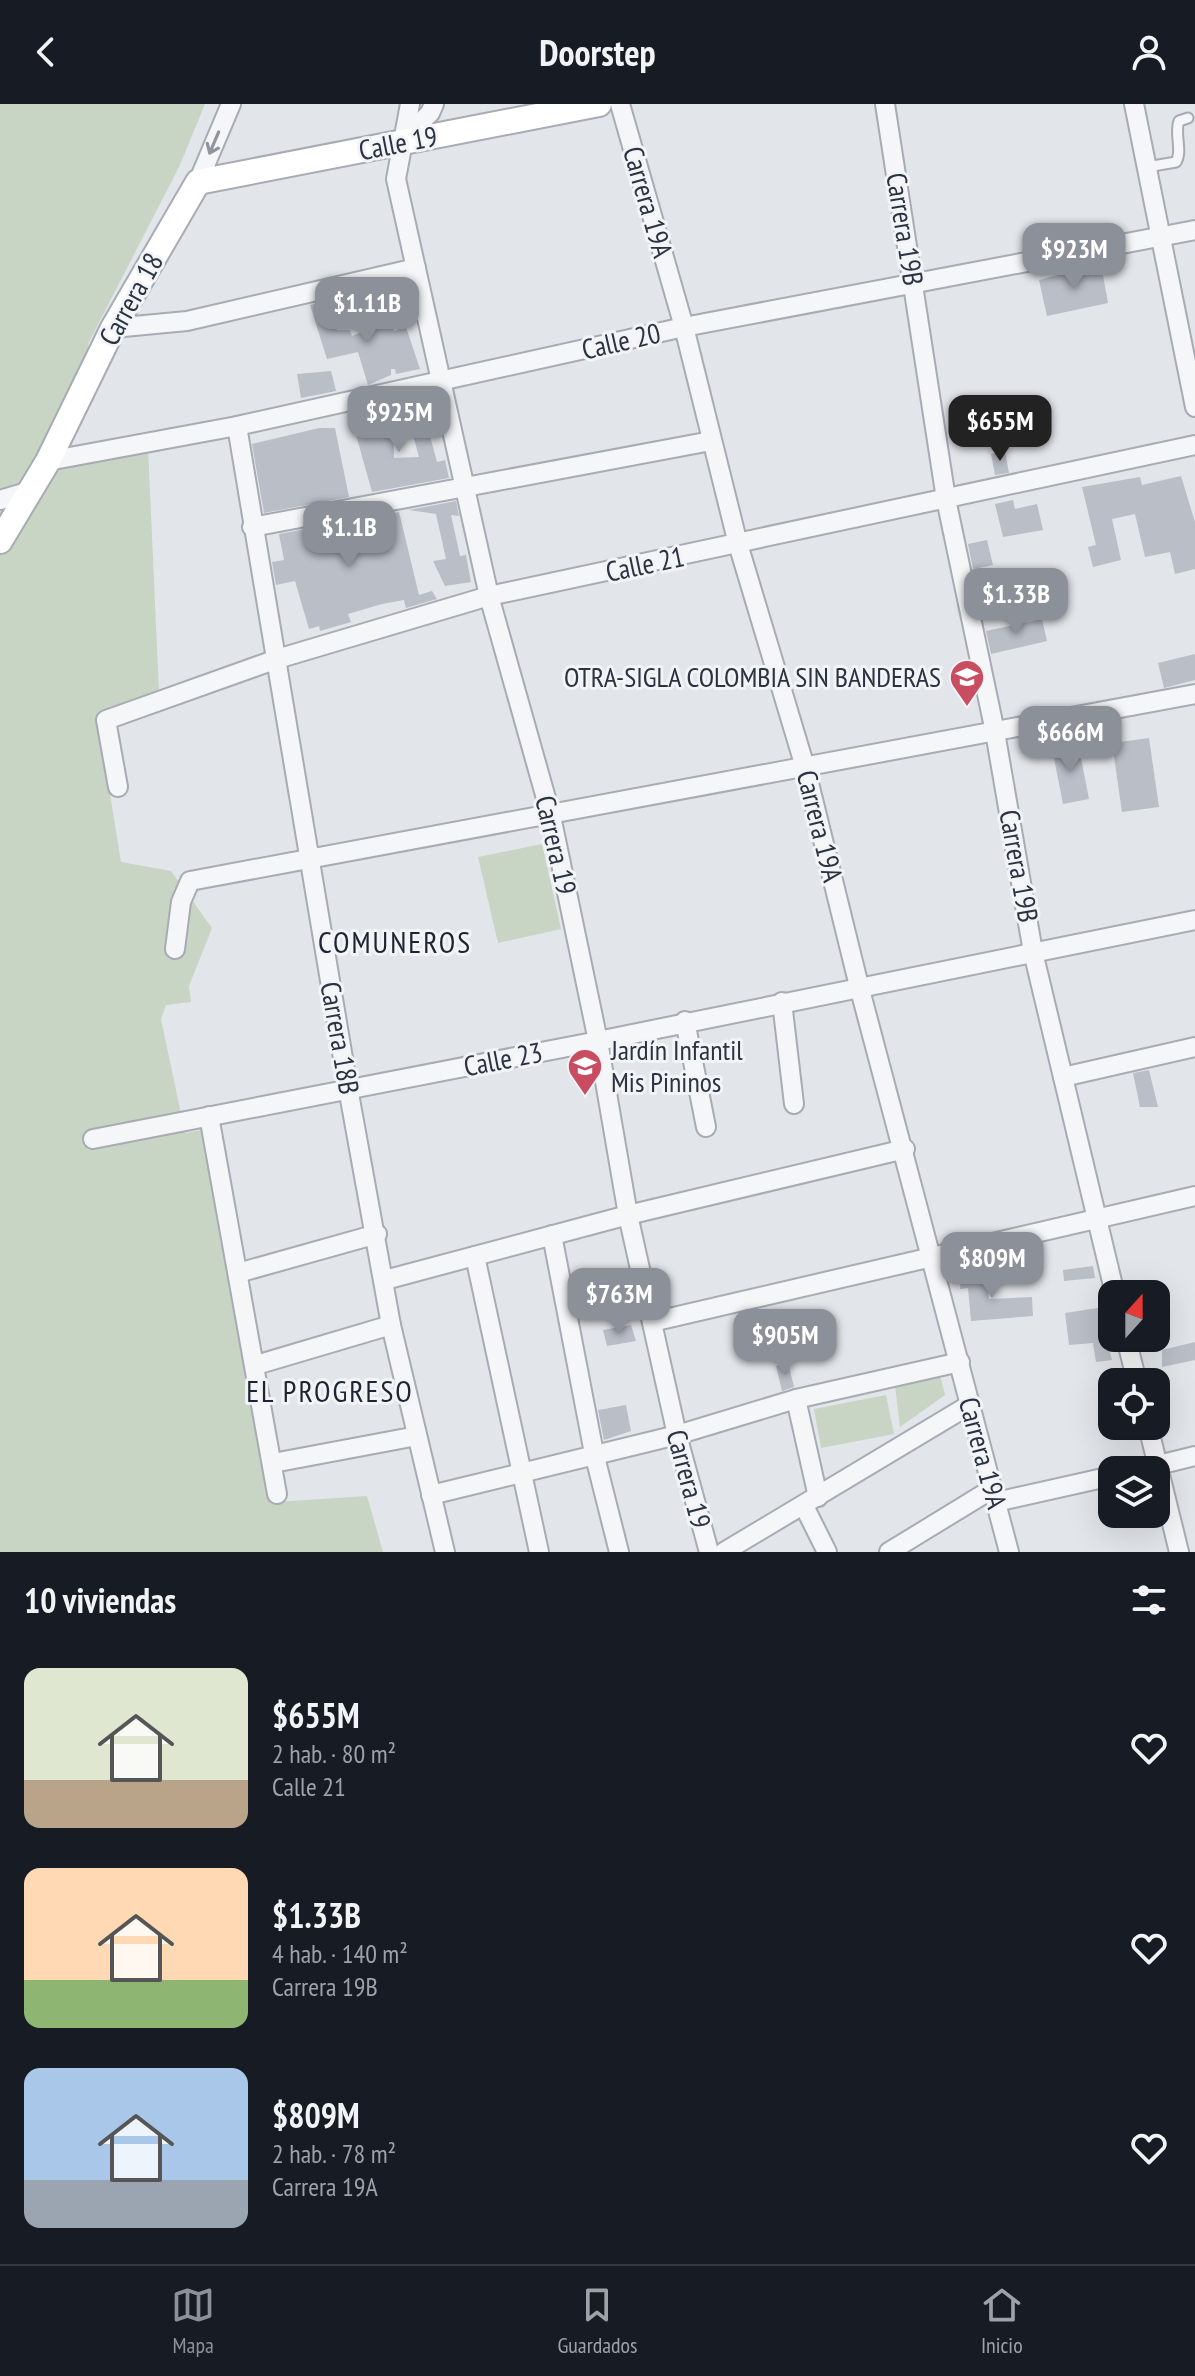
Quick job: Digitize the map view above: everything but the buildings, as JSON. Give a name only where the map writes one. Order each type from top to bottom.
[{"type":"main road","name":"Calle 19","points":[[198,182],[599,104]]},
{"type":"main road","name":"Carrera 18","points":[[0,541],[48,461],[113,328],[198,182]]},
{"type":"street","name":"Carrera 18","points":[[198,182],[231,104]]},
{"type":"street","name":"Carrera 19","points":[[410,104],[396,179],[489,596],[551,816],[598,1041],[628,1215],[677,1435],[709,1552]]},
{"type":"street","points":[[402,141],[430,113],[434,104]]},
{"type":"street","name":"Carrera 19A","points":[[620,104],[684,327],[738,544],[805,767],[859,986],[905,1149],[1009,1552]]},
{"type":"street","name":"Carrera 19B","points":[[885,104],[946,499],[995,732],[1033,952],[1112,1280]]},
{"type":"street","points":[[1134,104],[1195,407]]},
{"type":"street","name":"Calle 20","points":[[48,461],[237,426],[684,327],[1195,230]]},
{"type":"street","points":[[113,328],[187,321],[416,268]]},
{"type":"street","name":"Carrera 18B","points":[[237,426],[391,1325],[445,1552]]},
{"type":"street","points":[[252,527],[711,441]]},
{"type":"street","name":"Calle 21","points":[[118,787],[106,720],[277,659],[489,596],[1195,445]]},
{"type":"street","points":[[0,500],[27,492]]},
{"type":"street","points":[[175,949],[181,902],[190,881],[1195,694]]},
{"type":"street","name":"Calle 23","points":[[93,1139],[1195,920]]},
{"type":"street","points":[[782,1002],[794,1104]]},
{"type":"street","points":[[685,1021],[706,1127]]},
{"type":"street","points":[[1063,1077],[1195,1047]]},
{"type":"street","points":[[209,1116],[277,1494]]},
{"type":"street","points":[[385,1280],[628,1215],[905,1149]]},
{"type":"street","points":[[652,1322],[1195,1196]]},
{"type":"street","points":[[238,1273],[377,1234]]},
{"type":"street","points":[[552,1235],[594,1453],[619,1552]]},
{"type":"street","points":[[475,1256],[539,1552]]},
{"type":"street","points":[[256,1365],[391,1325]]},
{"type":"street","points":[[431,1495],[677,1435],[796,1399],[960,1362]]},
{"type":"street","points":[[796,1399],[811,1502],[827,1552]]},
{"type":"street","points":[[724,1552],[971,1404]]},
{"type":"street","points":[[273,1463],[417,1436]]},
{"type":"street","points":[[1170,1462],[1195,1456]]},
{"type":"street","points":[[889,1552],[994,1495],[1098,1478]]},
{"type":"street","points":[[1170,1515],[1179,1552]]},
{"type":"lane","points":[[1147,167],[1176,162],[1179,157],[1177,127],[1179,121],[1188,118]]},
{"type":"green space","points":[[0,104],[205,104],[179,167],[89,342],[63,450],[148,447],[159,692],[98,720],[121,862],[171,871],[212,928],[189,986],[191,1002],[166,1005],[161,1019],[185,1133],[209,1129],[277,1502],[367,1496],[383,1552],[0,1552]]},
{"type":"green space","points":[[542,844],[561,929],[498,943],[478,857]]},
{"type":"green space","points":[[940,1375],[945,1395],[900,1427],[895,1385]]},
{"type":"green space","points":[[886,1395],[894,1434],[821,1448],[814,1409]]},
{"type":"place","name":"OTRA-SIGLA COLOMBIA SIN BANDERAS","points":[[967,708]]},
{"type":"place","name":"Jardín Infantil Mis Pininos","points":[[585,1097]]},
{"type":"district","name":"COMUNEROS","points":[[395,943]]},
{"type":"district","name":"EL PROGRESO","points":[[330,1392]]}]
